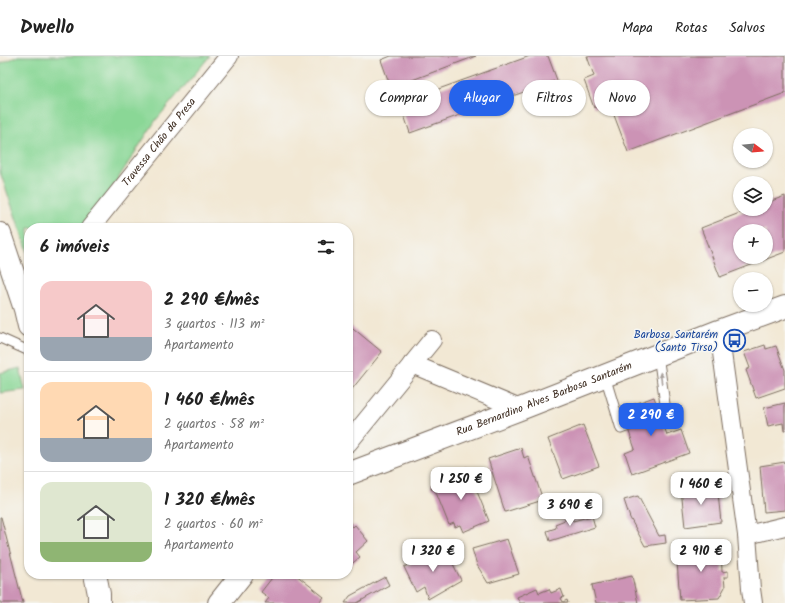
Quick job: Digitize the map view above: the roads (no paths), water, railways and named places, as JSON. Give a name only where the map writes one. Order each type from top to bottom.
[{"type":"street","name":"Travessa Chão da Presa","points":[[94,223],[229,56]]},
{"type":"street","points":[[0,234],[24,302]]},
{"type":"street","name":"Rua Bernardino Alves Barbosa Santarém","points":[[353,472],[785,307]]},
{"type":"street","points":[[719,331],[747,535],[753,603]]},
{"type":"street","points":[[353,437],[432,340]]},
{"type":"street","points":[[412,364],[520,409]]},
{"type":"street","points":[[747,535],[785,526]]},
{"type":"street","points":[[219,603],[238,579]]},
{"type":"lane","points":[[0,338],[24,349]]},
{"type":"lane","points":[[605,376],[621,429],[666,411],[658,355]]},
{"type":"place","name":"Barbosa Santarém (Santo Tirso)","points":[[734,341]]}]
